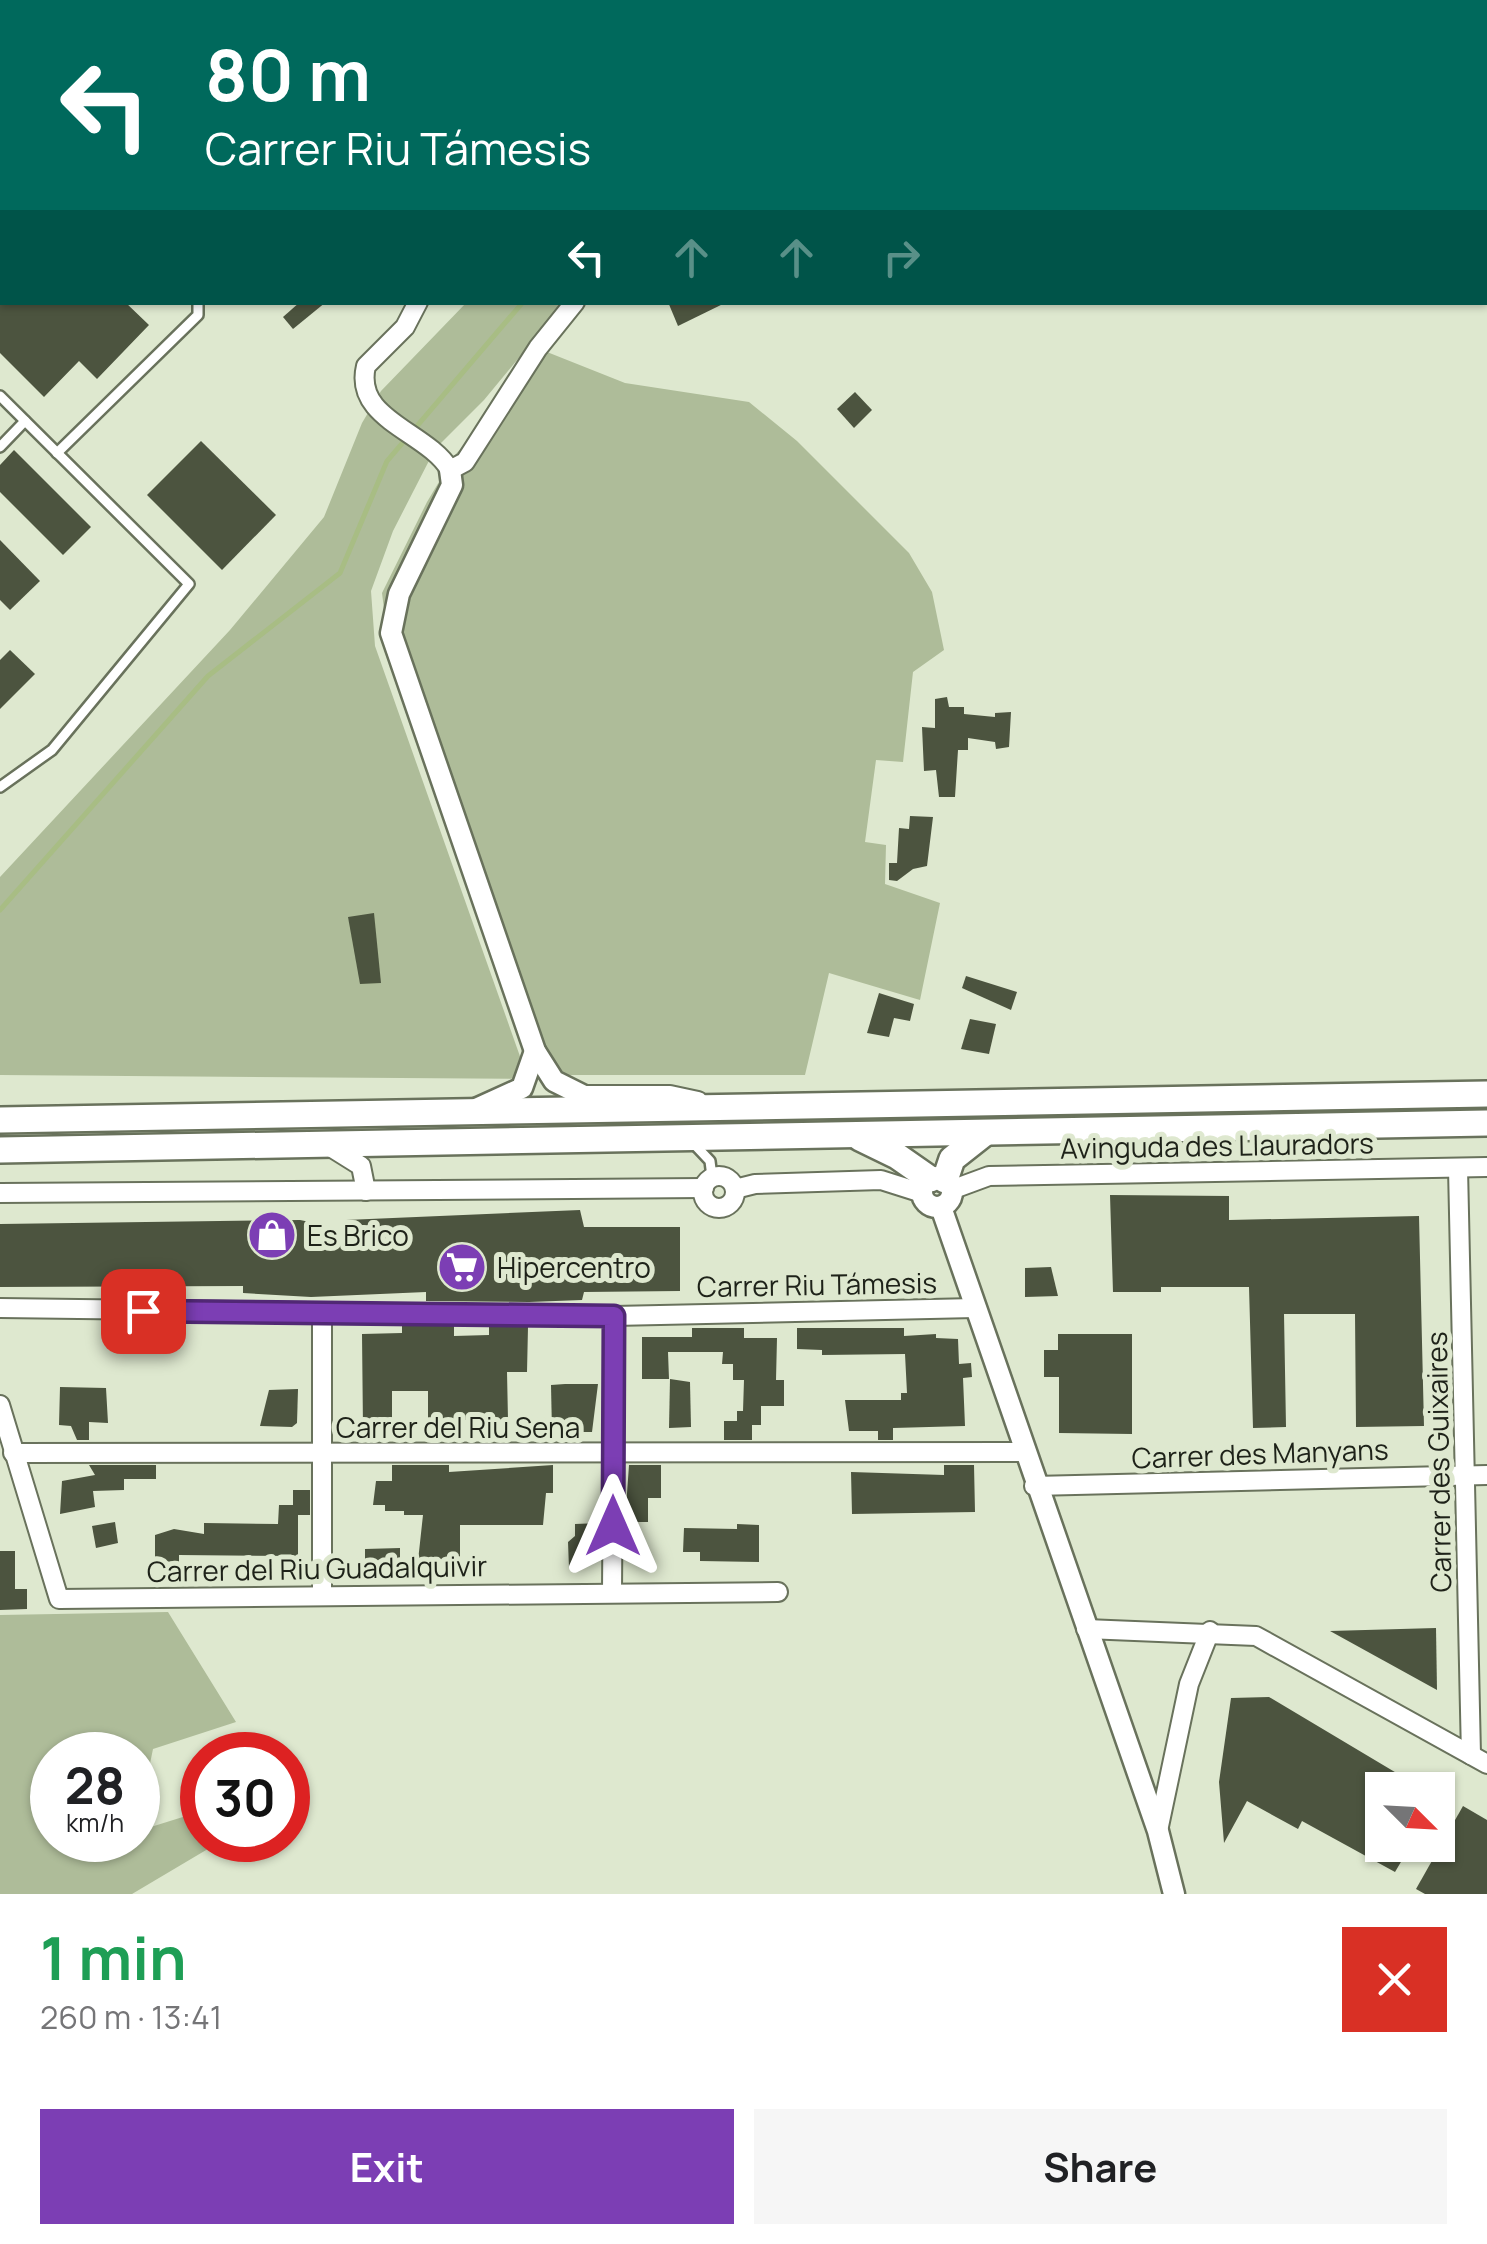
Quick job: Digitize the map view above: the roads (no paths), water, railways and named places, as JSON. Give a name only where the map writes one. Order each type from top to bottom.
[{"type":"main road","points":[[0,1120],[1487,1094]]},
{"type":"main road","points":[[0,1150],[1487,1123]]},
{"type":"main road","points":[[850,1134],[885,1149],[938,1190],[952,1159],[987,1132]]},
{"type":"street","points":[[417,305],[406,327],[366,366],[363,379],[368,400],[436,452],[450,470],[452,485],[399,594],[391,633],[536,1051],[554,1081],[582,1095],[670,1095],[728,1107]]},
{"type":"street","points":[[450,470],[464,462],[538,348],[573,305]]},
{"type":"street","points":[[468,1111],[522,1088],[536,1051]]},
{"type":"street","points":[[324,1144],[361,1166],[366,1191]]},
{"type":"street","name":"Avinguda des Llauradors","points":[[938,1190],[989,1176],[1487,1167]]},
{"type":"street","name":"Carrer des Guixaires","points":[[1458,1168],[1479,1759]]},
{"type":"street","points":[[0,1194],[366,1191],[708,1183],[728,1178],[735,1189],[732,1202],[718,1208],[708,1203],[708,1183]]},
{"type":"street","points":[[735,1189],[755,1184],[880,1180],[938,1190],[1022,1452],[1158,1830],[1174,1894]]},
{"type":"street","name":"Carrer Riu Támesis","points":[[0,1308],[614,1316],[975,1308]]},
{"type":"street","points":[[322,1315],[322,1594]]},
{"type":"street","points":[[612,1592],[614,1316]]},
{"type":"street","name":"Carrer del Riu Guadalquivir","points":[[0,1405],[59,1599],[778,1592]]},
{"type":"street","name":"Carrer del Riu Sena","points":[[13,1453],[1022,1452]]},
{"type":"street","name":"Carrer des Manyans","points":[[1034,1486],[1487,1475]]},
{"type":"street","points":[[1086,1629],[1210,1631],[1256,1636],[1479,1759]]},
{"type":"street","points":[[1158,1830],[1189,1684],[1210,1631]]},
{"type":"lane","points":[[57,453],[198,315],[198,305]]},
{"type":"lane","points":[[0,396],[189,584],[52,750],[0,786]]},
{"type":"lane","points":[[0,447],[25,421]]},
{"type":"lane","points":[[684,1137],[710,1160],[708,1183]]},
{"type":"waterway","points":[[0,910],[208,676],[340,573],[387,461],[520,305]]},
{"type":"place","name":"Es Brico","points":[[272,1235]]},
{"type":"place","name":"Hipercentro","points":[[462,1267]]}]
